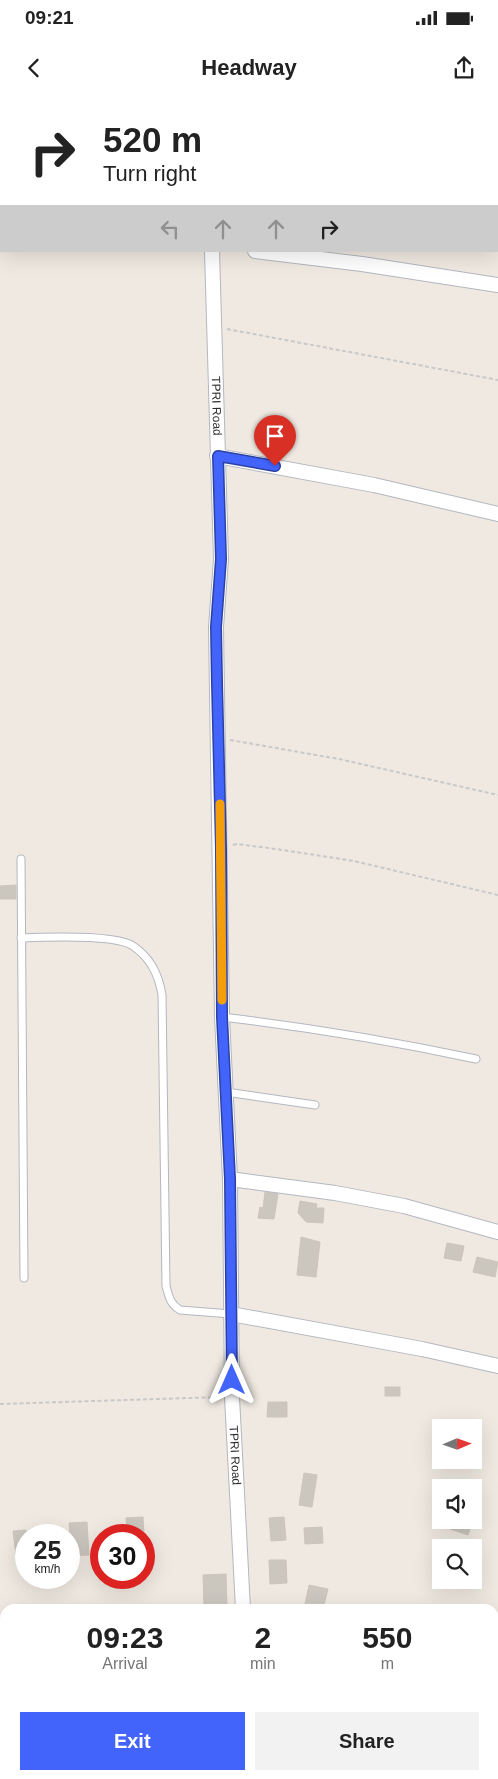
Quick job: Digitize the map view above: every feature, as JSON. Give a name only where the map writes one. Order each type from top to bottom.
[{"type":"street","name":"TPRI Road","points":[[212,252],[221,559],[216,627],[221,849],[222,1017],[230,1179],[232,1397],[243,1604]]},
{"type":"street","points":[[263,252],[362,264],[498,285]]},
{"type":"street","points":[[218,456],[365,484],[498,514]]},
{"type":"street","points":[[230,1179],[335,1193],[387,1203],[498,1232]]},
{"type":"street","points":[[231,1314],[422,1349],[498,1366]]},
{"type":"lane","points":[[20,859],[24,1278]]},
{"type":"lane","points":[[21,938],[70,937],[116,941],[132,946],[151,963],[159,979],[162,995],[166,1286],[170,1301],[180,1310],[231,1314]]},
{"type":"lane","points":[[222,1017],[380,1040],[476,1059]]},
{"type":"lane","points":[[226,1092],[315,1105]]},
{"type":"path","points":[[214,327],[308,343],[498,380]]},
{"type":"path","points":[[218,738],[339,759],[498,795]]},
{"type":"path","points":[[221,849],[237,844],[325,856],[498,895]]},
{"type":"path","points":[[0,1404],[232,1397]]},
{"type":"building","points":[[16,885],[16,899],[0,899],[0,886]]},
{"type":"building","points":[[265,1192],[278,1194],[274,1219],[258,1218],[260,1207],[263,1208]]},
{"type":"building","points":[[300,1201],[317,1204],[316,1208],[324,1208],[323,1223],[306,1222],[298,1213]]},
{"type":"building","points":[[301,1237],[320,1242],[316,1277],[297,1275]]},
{"type":"building","points":[[447,1243],[464,1246],[461,1261],[444,1258]]},
{"type":"building","points":[[477,1257],[498,1262],[495,1277],[473,1272]]},
{"type":"building","points":[[385,1387],[400,1387],[400,1396],[385,1396]]},
{"type":"building","points":[[268,1402],[287,1402],[287,1417],[267,1417]]},
{"type":"building","points":[[304,1473],[317,1475],[312,1507],[299,1505]]},
{"type":"building","points":[[143,1517],[143,1524],[126,1524],[126,1518]]},
{"type":"building","points":[[284,1517],[286,1540],[271,1541],[269,1518]]},
{"type":"building","points":[[87,1522],[89,1555],[80,1556],[80,1524],[69,1523]]},
{"type":"building","points":[[322,1527],[323,1543],[305,1544],[304,1528]]},
{"type":"building","points":[[450,1529],[470,1529],[468,1535]]},
{"type":"building","points":[[13,1531],[15,1531],[15,1548]]},
{"type":"building","points":[[269,1560],[286,1560],[287,1583],[270,1584]]},
{"type":"building","points":[[226,1574],[227,1604],[204,1604],[203,1575]]},
{"type":"building","points":[[309,1585],[328,1589],[324,1604],[305,1604]]},
{"type":"slow traffic","points":[[220,804],[222,1000]]},
{"type":"route","points":[[232,1380],[230,1179],[222,1017],[221,849],[216,627],[221,559],[218,456],[275,466]]}]
